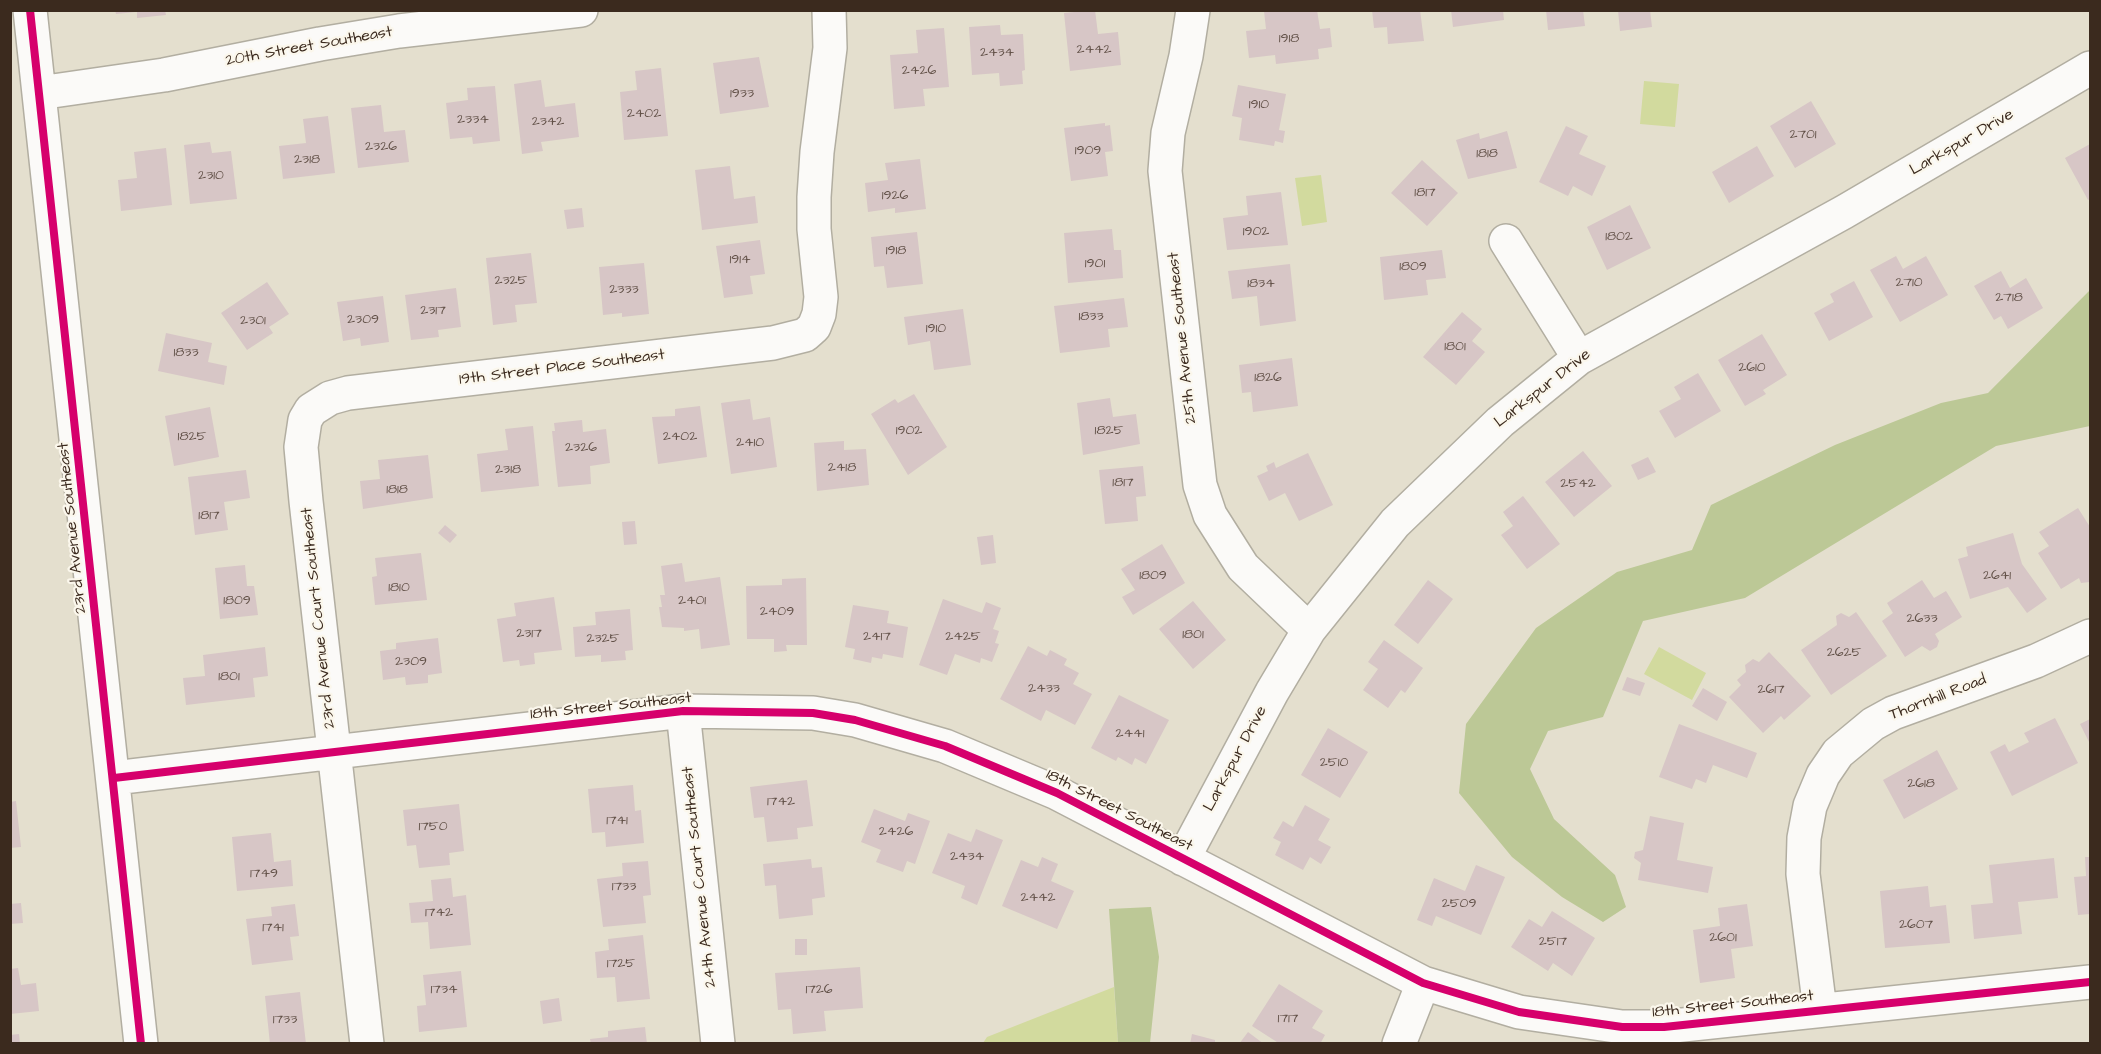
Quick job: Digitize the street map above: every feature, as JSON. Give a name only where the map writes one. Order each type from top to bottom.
[{"type":"street","name":"23rd Avenue Southeast","points":[[30,10],[141,1044]]},
{"type":"street","name":"20th Street Southeast","points":[[39,93],[164,75],[309,46],[399,31],[581,10]]},
{"type":"street","name":"19th Street Place Southeast","points":[[311,410],[330,398],[348,393],[773,343],[794,340],[814,327],[819,314],[821,297],[814,229],[814,198],[817,152],[830,48],[829,10]]},
{"type":"street","name":"25th Avenue Southeast","points":[[1193,10],[1186,56],[1172,111],[1165,171],[1200,485],[1210,515],[1243,567],[1308,630]]},
{"type":"street","name":"Larkspur Drive","points":[[1183,859],[1272,692],[1308,630],[1395,523],[1500,422],[1579,358],[1844,212],[2091,68]]},
{"type":"street","points":[[1506,241],[1579,358]]},
{"type":"street","name":"23rd Avenue Court Southeast","points":[[311,410],[304,420],[301,447],[367,1044]]},
{"type":"street","name":"Thornhill Road","points":[[1820,1010],[1803,874],[1804,838],[1810,806],[1823,775],[1838,753],[1873,724],[1893,713],[2036,661],[2091,636]]},
{"type":"street","name":"18th Street Southeast","points":[[114,778],[683,711],[813,713],[855,720],[945,746],[1057,793],[1424,982],[1519,1012],[1622,1027],[1733,1022],[1820,1010],[2091,982]]},
{"type":"street","name":"24th Avenue Court Southeast","points":[[683,711],[718,1044]]},
{"type":"street","points":[[1399,1044],[1424,982]]},
{"type":"green space","points":[[1644,81],[1679,84],[1675,127],[1640,124]]},
{"type":"green space","points":[[1321,175],[1327,222],[1302,226],[1295,178]]},
{"type":"green space","points":[[2090,290],[2090,426],[1996,446],[1745,598],[1643,621],[1603,717],[1548,731],[1530,769],[1554,819],[1615,875],[1626,907],[1603,922],[1562,897],[1512,857],[1459,793],[1466,724],[1536,628],[1617,572],[1692,550],[1711,505],[1835,445],[1941,403],[1988,393]]},
{"type":"green space","points":[[1659,647],[1706,673],[1692,700],[1644,674]]},
{"type":"green space","points":[[1151,907],[1159,957],[1150,1043],[1118,1043],[1109,909]]},
{"type":"green space","points":[[1114,987],[1118,1043],[983,1043],[987,1037]]},
{"type":"building","points":[[115,10],[135,10],[135,12],[116,14]]},
{"type":"building","points":[[137,10],[165,10],[166,15],[137,18]]},
{"type":"building","points":[[1095,10],[1098,34],[1118,32],[1121,65],[1070,71],[1064,13]]},
{"type":"building","points":[[1317,10],[1320,29],[1330,28],[1332,47],[1318,49],[1319,59],[1276,64],[1275,55],[1249,58],[1246,31],[1266,29],[1264,11]]},
{"type":"building","points":[[1372,10],[1420,10],[1424,41],[1388,44],[1387,27],[1374,28]]},
{"type":"building","points":[[1451,10],[1503,10],[1504,20],[1453,27]]},
{"type":"building","points":[[1546,10],[1583,10],[1585,26],[1548,30]]},
{"type":"building","points":[[1618,10],[1650,10],[1652,27],[1620,31]]},
{"type":"building","points":[[1000,25],[1001,35],[1023,34],[1025,70],[1022,71],[1023,84],[1000,86],[999,73],[972,75],[969,27]]},
{"type":"building","points":[[944,28],[949,87],[923,89],[925,106],[894,109],[890,55],[918,53],[916,30]]},
{"type":"building","points":[[759,57],[769,107],[720,114],[713,63]]},
{"type":"building","points":[[661,68],[668,136],[624,140],[620,92],[637,90],[635,71]]},
{"type":"building","points":[[541,80],[545,107],[575,103],[579,137],[541,142],[543,151],[522,154],[514,84]]},
{"type":"building","points":[[1238,85],[1286,94],[1279,130],[1285,131],[1283,143],[1275,141],[1274,146],[1239,140],[1242,118],[1232,116]]},
{"type":"building","points":[[495,86],[500,141],[473,144],[472,137],[450,139],[446,103],[468,100],[467,88]]},
{"type":"building","points":[[1811,101],[1836,144],[1795,168],[1770,126]]},
{"type":"building","points":[[381,105],[384,132],[405,130],[409,162],[358,168],[351,108]]},
{"type":"building","points":[[328,116],[335,173],[283,179],[279,146],[306,143],[303,119]]},
{"type":"building","points":[[1105,123],[1105,126],[1110,125],[1113,151],[1105,152],[1108,176],[1071,181],[1064,128]]},
{"type":"building","points":[[1566,126],[1588,136],[1579,154],[1606,166],[1592,196],[1573,186],[1568,196],[1539,182]]},
{"type":"building","points":[[1507,131],[1517,168],[1468,179],[1456,140],[1479,133],[1480,139]]},
{"type":"building","points":[[210,142],[212,153],[231,151],[237,199],[190,204],[184,145]]},
{"type":"building","points":[[2090,144],[2090,199],[2088,200],[2065,158]]},
{"type":"building","points":[[1757,146],[1774,176],[1729,203],[1712,172]]},
{"type":"building","points":[[166,148],[172,205],[121,211],[118,180],[137,178],[134,152]]},
{"type":"building","points":[[920,159],[926,209],[895,213],[895,208],[868,212],[865,183],[888,180],[885,163]]},
{"type":"building","points":[[1422,160],[1458,193],[1427,226],[1391,193]]},
{"type":"building","points":[[730,166],[734,199],[755,196],[758,223],[702,230],[695,170]]},
{"type":"building","points":[[1281,192],[1288,245],[1227,250],[1223,218],[1248,215],[1246,196]]},
{"type":"building","points":[[1630,205],[1651,248],[1607,270],[1587,227]]},
{"type":"building","points":[[582,208],[584,227],[567,229],[564,210]]},
{"type":"building","points":[[1112,229],[1114,250],[1121,250],[1123,278],[1068,283],[1064,233]]},
{"type":"building","points":[[917,232],[923,284],[887,288],[884,266],[874,267],[871,237]]},
{"type":"building","points":[[760,240],[765,274],[750,276],[753,294],[724,298],[716,246]]},
{"type":"building","points":[[1442,250],[1446,278],[1426,280],[1428,295],[1384,300],[1380,257]]},
{"type":"building","points":[[531,253],[537,303],[515,305],[517,322],[493,325],[486,258]]},
{"type":"building","points":[[1896,256],[1903,269],[1926,256],[1948,295],[1900,322],[1870,270]]},
{"type":"building","points":[[644,263],[649,314],[622,317],[622,313],[603,315],[599,267]]},
{"type":"building","points":[[1290,264],[1296,321],[1260,326],[1257,296],[1232,299],[1228,271]]},
{"type":"building","points":[[2001,271],[2010,288],[2026,278],[2043,308],[2008,329],[2001,316],[1994,320],[1974,286]]},
{"type":"building","points":[[1854,281],[1873,317],[1829,341],[1814,313],[1834,302],[1830,294]]},
{"type":"building","points":[[267,282],[289,314],[269,327],[273,333],[247,350],[221,313]]},
{"type":"building","points":[[456,288],[461,327],[438,330],[439,337],[411,340],[405,295]]},
{"type":"building","points":[[383,296],[389,342],[361,346],[360,338],[343,341],[337,302]]},
{"type":"building","points":[[1124,298],[1128,327],[1108,329],[1110,347],[1060,353],[1054,306]]},
{"type":"building","points":[[963,309],[971,365],[934,370],[930,341],[908,345],[904,317]]},
{"type":"building","points":[[1462,312],[1482,329],[1472,341],[1485,352],[1456,385],[1423,357]]},
{"type":"building","points":[[166,333],[212,343],[208,362],[227,366],[224,385],[158,371]]},
{"type":"building","points":[[1762,334],[1787,375],[1763,390],[1766,394],[1745,406],[1718,360]]},
{"type":"building","points":[[1292,358],[1298,406],[1253,412],[1251,392],[1242,393],[1239,365]]},
{"type":"building","points":[[1698,373],[1721,411],[1675,438],[1659,411],[1681,399],[1674,387]]},
{"type":"building","points":[[914,394],[947,447],[908,475],[871,414],[895,399],[898,403]]},
{"type":"building","points":[[1110,398],[1113,417],[1136,414],[1140,444],[1083,455],[1077,403]]},
{"type":"building","points":[[750,399],[753,420],[770,417],[777,467],[731,474],[721,403]]},
{"type":"building","points":[[700,406],[707,457],[658,464],[652,417],[675,416],[675,409]]},
{"type":"building","points":[[210,407],[219,457],[174,466],[165,416]]},
{"type":"building","points":[[582,420],[583,432],[606,429],[610,463],[590,466],[591,484],[558,487],[552,431],[555,431],[554,423]]},
{"type":"building","points":[[533,426],[539,486],[481,492],[477,454],[508,450],[505,429]]},
{"type":"building","points":[[844,441],[844,450],[866,449],[869,485],[817,491],[814,443]]},
{"type":"building","points":[[1583,451],[1612,486],[1574,517],[1545,482]]},
{"type":"building","points":[[1308,453],[1333,505],[1299,521],[1285,493],[1269,501],[1257,476],[1268,471],[1266,466],[1274,462],[1276,468]]},
{"type":"building","points":[[428,455],[433,498],[363,509],[360,481],[380,479],[378,460]]},
{"type":"building","points":[[1648,457],[1656,472],[1638,480],[1631,465]]},
{"type":"building","points":[[1143,466],[1146,496],[1136,497],[1138,521],[1105,524],[1099,470]]},
{"type":"building","points":[[246,470],[250,498],[224,502],[228,530],[195,535],[188,477]]},
{"type":"building","points":[[1523,496],[1560,544],[1527,569],[1501,535],[1513,526],[1503,512]]},
{"type":"building","points":[[2078,508],[2090,527],[2090,582],[2081,583],[2079,578],[2061,589],[2038,553],[2049,546],[2039,532]]},
{"type":"building","points":[[635,521],[637,544],[624,545],[622,522]]},
{"type":"building","points":[[445,525],[457,535],[450,543],[438,533]]},
{"type":"building","points":[[2013,533],[2022,564],[2047,599],[2027,613],[2008,587],[1970,599],[1958,559],[1968,556],[1966,547]]},
{"type":"building","points":[[993,535],[996,563],[981,565],[977,537]]},
{"type":"building","points":[[1162,544],[1185,583],[1133,615],[1122,597],[1135,590],[1121,569]]},
{"type":"building","points":[[421,553],[427,600],[375,605],[372,577],[377,576],[375,558]]},
{"type":"building","points":[[682,563],[685,582],[720,577],[730,645],[701,649],[699,629],[684,631],[684,628],[662,627],[660,595],[665,595],[661,566]]},
{"type":"building","points":[[245,565],[247,586],[254,586],[258,615],[220,619],[215,568]]},
{"type":"building","points":[[806,578],[807,645],[786,645],[787,651],[774,652],[774,639],[747,639],[746,586],[782,585],[782,579]]},
{"type":"building","points":[[1428,580],[1453,599],[1418,644],[1394,625]]},
{"type":"building","points":[[1922,580],[1934,598],[1946,591],[1962,617],[1935,634],[1939,641],[1937,647],[1930,651],[1922,646],[1905,657],[1882,621],[1893,613],[1887,603]]},
{"type":"building","points":[[554,597],[562,650],[534,653],[535,664],[520,666],[519,660],[503,662],[497,619],[516,616],[514,603]]},
{"type":"building","points":[[943,599],[982,613],[986,602],[1001,608],[993,629],[999,631],[995,643],[999,644],[992,662],[981,658],[980,663],[955,654],[947,675],[919,665]]},
{"type":"building","points":[[1193,601],[1226,640],[1193,669],[1159,629]]},
{"type":"building","points":[[853,605],[889,611],[887,623],[908,627],[903,658],[883,654],[882,659],[872,657],[871,663],[853,659],[855,649],[845,647]]},
{"type":"building","points":[[630,609],[633,650],[625,651],[626,660],[601,662],[601,655],[575,657],[573,627],[596,625],[595,612]]},
{"type":"building","points":[[1856,612],[1887,656],[1831,695],[1801,650],[1837,625],[1836,616],[1841,613],[1849,617]]},
{"type":"building","points":[[438,638],[442,673],[428,675],[428,683],[406,685],[405,677],[383,680],[380,651],[396,649],[396,643]]},
{"type":"building","points":[[1384,640],[1423,668],[1405,693],[1401,690],[1388,708],[1363,690],[1378,669],[1368,662]]},
{"type":"building","points":[[1028,646],[1047,656],[1050,650],[1067,659],[1064,665],[1079,673],[1073,684],[1092,694],[1075,725],[1046,710],[1041,721],[1000,699]]},
{"type":"building","points":[[265,647],[268,676],[253,678],[255,697],[186,705],[183,678],[205,676],[203,655]]},
{"type":"building","points":[[1769,652],[1811,696],[1784,720],[1781,716],[1763,733],[1729,697],[1741,685],[1737,680],[1746,672],[1745,665],[1753,659],[1759,662]]},
{"type":"building","points":[[1627,677],[1645,683],[1640,696],[1622,690]]},
{"type":"building","points":[[1703,688],[1727,702],[1717,721],[1692,706]]},
{"type":"building","points":[[1119,695],[1169,720],[1146,764],[1135,758],[1132,765],[1118,757],[1116,761],[1091,748]]},
{"type":"building","points":[[2055,718],[2078,763],[2012,796],[1990,752],[2005,744],[2009,752],[2029,742],[2024,733]]},
{"type":"building","points":[[2090,719],[2090,744],[2080,724]]},
{"type":"building","points":[[1679,724],[1757,753],[1747,778],[1713,765],[1706,783],[1696,779],[1692,789],[1659,777]]},
{"type":"building","points":[[1328,728],[1368,752],[1340,798],[1301,775]]},
{"type":"building","points":[[1937,750],[1958,789],[1904,819],[1883,780]]},
{"type":"building","points":[[807,780],[813,826],[797,828],[798,839],[767,842],[764,817],[754,818],[750,787]]},
{"type":"building","points":[[633,785],[635,811],[641,810],[644,843],[606,847],[605,832],[592,833],[588,789]]},
{"type":"building","points":[[16,801],[21,847],[10,848],[10,802]]},
{"type":"building","points":[[459,804],[464,851],[449,853],[450,865],[419,868],[416,845],[407,846],[403,810]]},
{"type":"building","points":[[1305,805],[1330,819],[1318,840],[1331,847],[1321,864],[1310,857],[1303,870],[1275,855],[1281,842],[1273,838],[1283,821],[1293,827]]},
{"type":"building","points":[[874,809],[905,821],[908,813],[930,821],[915,864],[907,861],[903,872],[876,862],[881,850],[861,842]]},
{"type":"building","points":[[1650,816],[1684,823],[1677,860],[1713,867],[1708,893],[1638,880],[1641,863],[1634,858],[1635,852],[1643,850]]},
{"type":"building","points":[[976,829],[1003,840],[977,905],[961,898],[965,886],[932,873],[948,833],[971,842]]},
{"type":"building","points":[[271,833],[274,862],[291,860],[293,886],[237,891],[232,837]]},
{"type":"building","points":[[1042,857],[1058,864],[1051,881],[1074,891],[1057,929],[1002,906],[1021,860],[1038,867]]},
{"type":"building","points":[[2085,857],[2090,857],[2090,914],[2078,915],[2074,877],[2086,876]]},
{"type":"building","points":[[2054,858],[2058,898],[2018,902],[2022,934],[1974,939],[1971,905],[1993,903],[1989,865]]},
{"type":"building","points":[[811,859],[812,868],[822,867],[825,897],[812,899],[813,915],[779,919],[776,885],[765,886],[763,864]]},
{"type":"building","points":[[648,861],[651,895],[643,896],[646,923],[603,927],[597,879],[623,876],[622,863]]},
{"type":"building","points":[[1476,865],[1505,877],[1481,935],[1436,916],[1432,926],[1417,920],[1434,878],[1465,891]]},
{"type":"building","points":[[451,878],[453,897],[466,895],[471,945],[430,949],[428,922],[411,923],[409,903],[433,901],[431,880]]},
{"type":"building","points":[[1928,886],[1930,907],[1946,905],[1950,943],[1885,948],[1880,891]]},
{"type":"building","points":[[21,903],[23,923],[10,924],[10,904]]},
{"type":"building","points":[[295,904],[299,936],[290,937],[293,960],[252,965],[246,919],[272,916],[271,907]]},
{"type":"building","points":[[1747,904],[1753,946],[1731,949],[1735,978],[1700,983],[1693,930],[1720,926],[1718,908]]},
{"type":"building","points":[[1552,911],[1595,938],[1572,976],[1553,963],[1548,971],[1511,947],[1529,919],[1542,927]]},
{"type":"building","points":[[643,935],[650,999],[617,1002],[615,977],[597,978],[595,952],[609,950],[608,939]]},
{"type":"building","points":[[795,939],[807,939],[807,955],[795,955]]},
{"type":"building","points":[[860,967],[863,1008],[824,1011],[826,1031],[793,1034],[791,1009],[778,1010],[775,973]]},
{"type":"building","points":[[18,968],[21,985],[36,983],[39,1011],[10,1014],[10,969]]},
{"type":"building","points":[[461,971],[467,1027],[419,1032],[417,1006],[426,1005],[423,975]]},
{"type":"building","points":[[1279,984],[1323,1011],[1312,1028],[1325,1035],[1320,1044],[1280,1044],[1252,1026]]},
{"type":"building","points":[[300,992],[306,1044],[270,1044],[265,996]]},
{"type":"building","points":[[559,998],[562,1021],[543,1024],[540,1001]]},
{"type":"building","points":[[645,1027],[647,1044],[591,1044],[590,1039],[608,1037],[608,1031]]},
{"type":"building","points":[[1248,1032],[1264,1044],[1239,1044]]},
{"type":"building","points":[[19,1034],[20,1044],[10,1044],[10,1035]]},
{"type":"building","points":[[1192,1034],[1215,1040],[1215,1044],[1190,1044]]},
{"type":"cycle path","points":[[30,10],[141,1044]]},
{"type":"cycle path","points":[[114,778],[683,711],[813,713],[855,720],[945,746],[1057,793],[1423,983],[1519,1012],[1622,1027],[1664,1027],[2090,982]]}]
